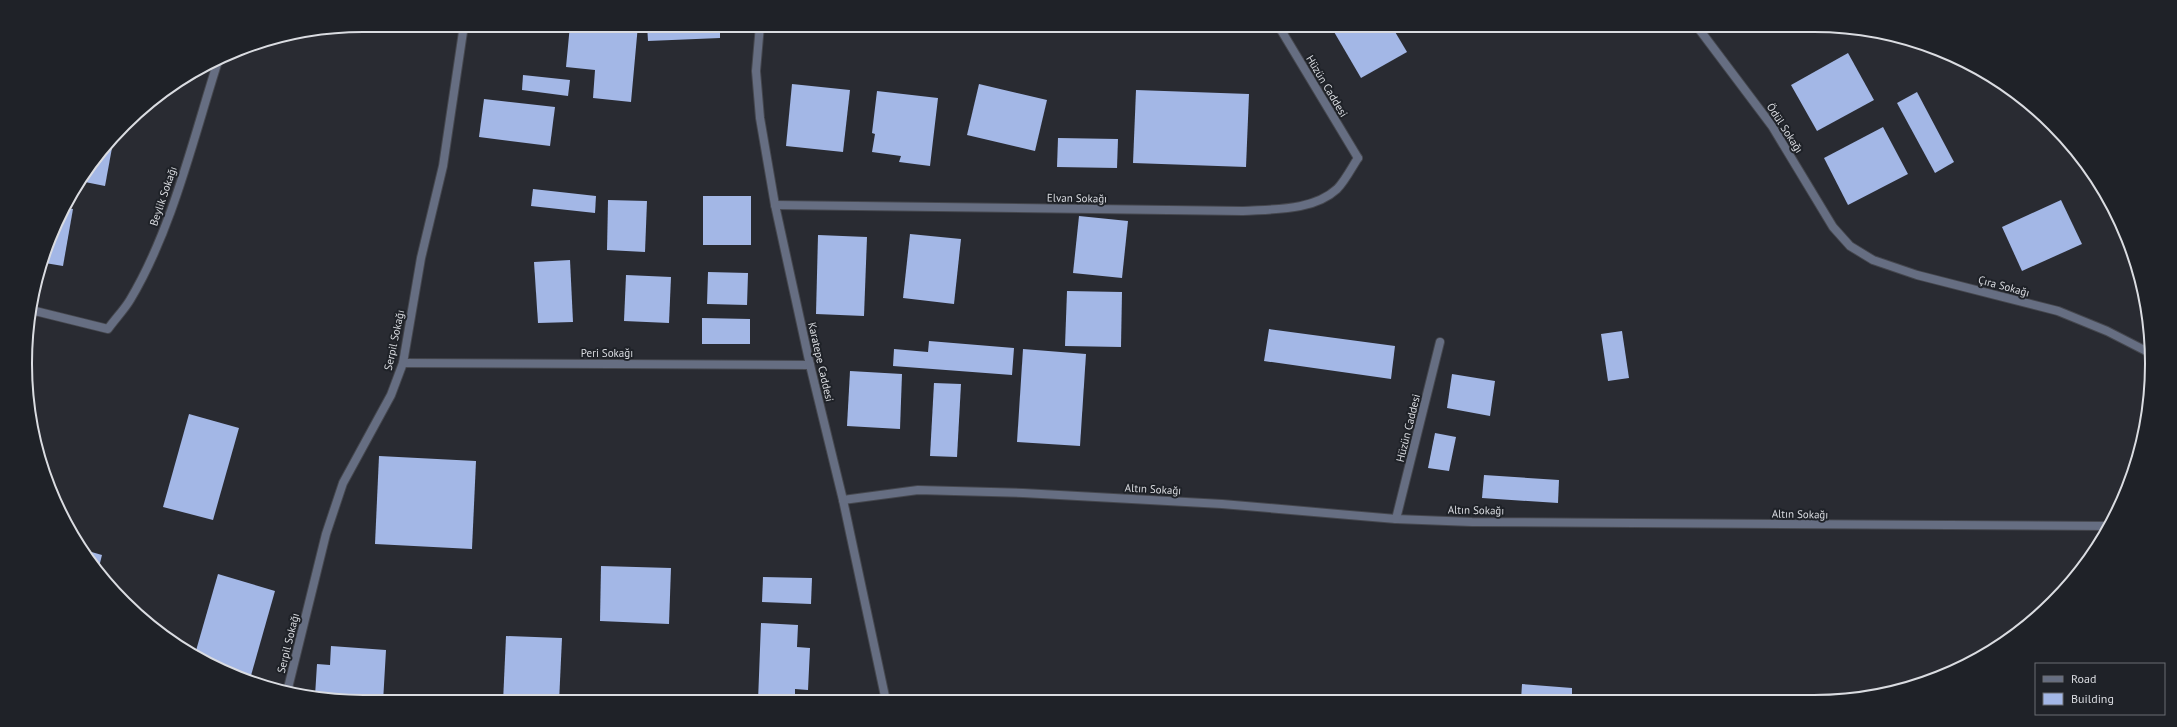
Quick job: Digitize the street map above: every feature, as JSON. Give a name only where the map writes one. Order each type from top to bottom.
[{"type":"street","name":"Serpil Sokağı","points":[[288,686],[326,534],[343,483],[391,395],[403,363],[421,258],[443,166],[463,32]]},
{"type":"street","name":"Karatepe Caddesi","points":[[759,32],[756,71],[760,118],[775,205],[810,365],[843,500],[885,695]]},
{"type":"street","name":"Hüzün Caddesi","points":[[1282,32],[1358,158]]},
{"type":"street","name":"Ödül Sokağı","points":[[1701,32],[1772,126],[1832,227],[1850,246]]},
{"type":"street","name":"Beylik Sokağı","points":[[36,311],[108,329],[130,301],[168,220],[216,66]]},
{"type":"street","name":"Elvan Sokağı","points":[[775,205],[1243,211],[1286,208],[1318,201],[1338,188],[1358,158]]},
{"type":"street","name":"Çıra Sokağı","points":[[1850,246],[1874,260],[1917,274],[2058,311],[2107,331],[2144,350]]},
{"type":"street","name":"Hüzün Caddesi","points":[[1396,519],[1440,342]]},
{"type":"street","name":"Peri Sokağı","points":[[403,363],[810,365]]},
{"type":"street","name":"Altın Sokağı","points":[[843,500],[918,490],[1023,493],[1222,504],[1396,519],[1472,522],[1606,522],[1888,526],[2103,526]]},
{"type":"building","points":[[569,32],[637,32],[631,102],[593,98],[595,70],[566,67]]},
{"type":"building","points":[[647,32],[720,32],[720,38],[648,41]]},
{"type":"building","points":[[1334,32],[1395,32],[1407,52],[1361,78]]},
{"type":"building","points":[[1848,53],[1874,100],[1817,131],[1791,85]]},
{"type":"building","points":[[523,75],[570,80],[568,96],[522,90]]},
{"type":"building","points":[[792,84],[850,90],[843,152],[786,146]]},
{"type":"building","points":[[979,84],[1047,100],[1035,151],[967,135]]},
{"type":"building","points":[[1136,90],[1249,94],[1246,167],[1133,163]]},
{"type":"building","points":[[877,91],[938,98],[930,166],[899,162],[901,156],[872,152],[875,134],[872,133]]},
{"type":"building","points":[[1917,92],[1954,162],[1935,173],[1897,103]]},
{"type":"building","points":[[484,99],[555,107],[550,146],[479,137]]},
{"type":"building","points":[[1883,127],[1908,174],[1848,205],[1824,158]]},
{"type":"building","points":[[1058,138],[1118,139],[1117,168],[1057,167]]},
{"type":"building","points":[[112,148],[105,186],[86,182]]},
{"type":"building","points":[[533,189],[596,196],[595,213],[531,206]]},
{"type":"building","points":[[703,196],[751,196],[751,245],[703,245]]},
{"type":"building","points":[[608,200],[647,201],[645,252],[607,250]]},
{"type":"building","points":[[2061,200],[2082,244],[2022,271],[2002,227]]},
{"type":"building","points":[[70,209],[73,209],[63,266],[48,263],[66,217]]},
{"type":"building","points":[[1079,216],[1128,221],[1122,278],[1073,273]]},
{"type":"building","points":[[910,234],[961,239],[954,304],[903,298]]},
{"type":"building","points":[[818,235],[867,237],[864,316],[816,314]]},
{"type":"building","points":[[570,260],[573,322],[538,323],[534,262]]},
{"type":"building","points":[[708,272],[748,273],[747,305],[707,304]]},
{"type":"building","points":[[626,275],[671,277],[669,323],[624,321]]},
{"type":"building","points":[[1067,291],[1122,292],[1121,347],[1065,346]]},
{"type":"building","points":[[702,318],[750,319],[750,344],[702,344]]},
{"type":"building","points":[[1269,329],[1395,346],[1391,379],[1264,361]]},
{"type":"building","points":[[1622,331],[1629,378],[1608,381],[1601,334]]},
{"type":"building","points":[[929,341],[1014,348],[1012,375],[893,366],[894,349],[928,352]]},
{"type":"building","points":[[1023,349],[1086,354],[1080,446],[1017,442]]},
{"type":"building","points":[[850,371],[902,374],[900,429],[847,426]]},
{"type":"building","points":[[1452,374],[1495,381],[1490,416],[1447,408]]},
{"type":"building","points":[[934,383],[961,384],[957,457],[930,456]]},
{"type":"building","points":[[189,414],[239,428],[213,520],[163,507]]},
{"type":"building","points":[[1435,433],[1456,437],[1449,471],[1428,468]]},
{"type":"building","points":[[379,456],[476,461],[472,549],[375,544]]},
{"type":"building","points":[[1484,475],[1559,480],[1558,503],[1482,498]]},
{"type":"building","points":[[91,552],[102,555],[100,564]]},
{"type":"building","points":[[601,566],[671,568],[669,624],[600,621]]},
{"type":"building","points":[[218,574],[275,591],[251,675],[217,661],[196,650]]},
{"type":"building","points":[[763,577],[812,578],[811,604],[762,602]]},
{"type":"building","points":[[761,623],[798,625],[797,647],[810,648],[808,690],[795,689],[795,695],[758,695]]},
{"type":"building","points":[[506,636],[562,638],[559,695],[503,695]]},
{"type":"building","points":[[331,646],[386,650],[383,695],[342,694],[315,691],[317,664],[330,665]]},
{"type":"building","points":[[1522,684],[1572,688],[1572,695],[1521,695]]}]
